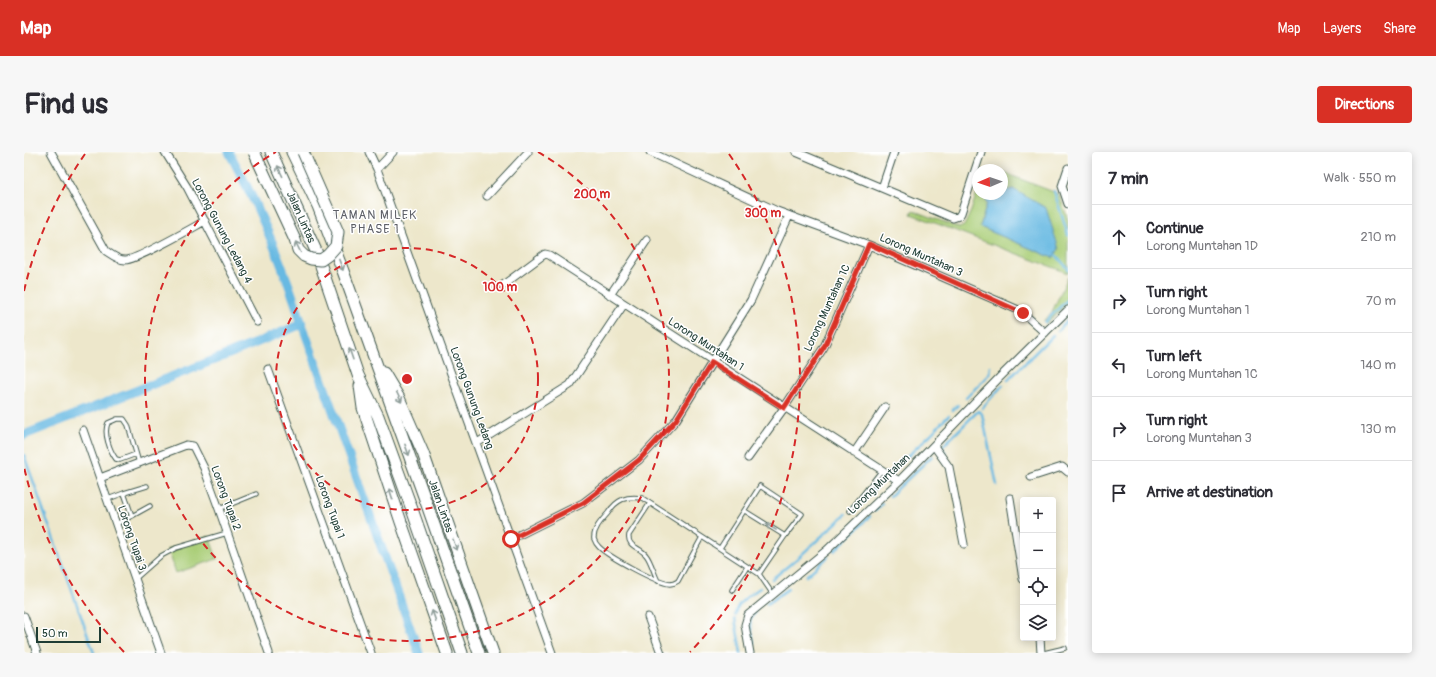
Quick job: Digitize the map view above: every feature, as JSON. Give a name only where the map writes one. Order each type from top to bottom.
[{"type":"highway","points":[[254,152],[298,250],[304,256],[311,259],[321,260],[336,246],[338,232],[303,152]]},
{"type":"highway","name":"Jalan Lintas","points":[[271,152],[316,251],[358,375],[378,416],[462,653]]},
{"type":"highway","name":"Jalan Lintas","points":[[292,152],[318,206],[378,365],[389,400],[479,653]]},
{"type":"highway","name":"Jalan Lintas","points":[[378,365],[399,398],[423,453],[494,653]]},
{"type":"highway","name":"Jalan Lintas","points":[[358,375],[363,408],[400,522],[448,653]]},
{"type":"street","points":[[51,152],[106,251],[118,259],[126,261],[139,256],[205,221]]},
{"type":"street","name":"Lorong Gunung Ledang 4","points":[[165,152],[187,187],[257,322]]},
{"type":"street","name":"Lorong Gunung Ledang","points":[[369,152],[378,169],[552,653]]},
{"type":"street","points":[[378,169],[393,152]]},
{"type":"street","points":[[487,196],[528,152]]},
{"type":"street","name":"Lorong Muntahan 3","points":[[650,152],[777,212],[869,244],[1016,309],[1023,313],[1045,333]]},
{"type":"street","points":[[796,152],[810,155],[953,218],[961,213],[981,152]]},
{"type":"street","points":[[882,188],[894,152]]},
{"type":"street","points":[[1068,168],[1062,186],[1068,204]]},
{"type":"street","points":[[511,539],[583,503],[639,460],[676,420],[751,300],[789,216]]},
{"type":"street","points":[[610,295],[647,240]]},
{"type":"street","name":"Lorong Muntahan 1C","points":[[748,458],[784,408],[824,347],[869,244]]},
{"type":"street","name":"Lorong Muntahan 1","points":[[504,285],[545,254],[549,255],[712,362],[899,481]]},
{"type":"street","points":[[477,443],[570,385],[624,304]]},
{"type":"street","name":"Lorong Muntahan","points":[[750,653],[745,625],[748,615],[772,593],[827,550],[899,481],[1068,310]]},
{"type":"street","name":"Lorong Tupai 1","points":[[268,369],[371,653]]},
{"type":"street","points":[[854,453],[885,407]]},
{"type":"street","name":"Lorong Tupai 3","points":[[83,430],[161,653]]},
{"type":"street","name":"Lorong Tupai 2","points":[[100,478],[186,445],[193,446],[204,468],[269,653]]},
{"type":"street","points":[[934,446],[949,467],[964,544]]},
{"type":"street","points":[[1031,477],[1062,467],[1068,472]]},
{"type":"street","points":[[1010,498],[1021,569]]},
{"type":"street","points":[[24,616],[37,653]]},
{"type":"street","points":[[648,617],[661,653]]},
{"type":"street","points":[[1040,641],[1042,653]]},
{"type":"lane","points":[[136,454],[120,460],[113,456],[106,432],[108,423],[117,419],[124,419],[128,425],[139,463]]},
{"type":"lane","points":[[850,511],[882,470]]},
{"type":"lane","points":[[107,499],[147,486]]},
{"type":"lane","points":[[720,548],[760,486],[802,514],[759,574]]},
{"type":"lane","points":[[124,493],[132,516]]},
{"type":"lane","points":[[219,509],[256,494]]},
{"type":"lane","points":[[702,537],[678,581],[674,584],[658,581],[625,564],[599,548],[594,539],[595,531],[614,504],[624,499],[634,497],[642,498],[759,574],[772,593]]},
{"type":"lane","points":[[650,503],[629,535],[628,539],[631,544],[647,556],[658,581]]},
{"type":"lane","points":[[116,524],[150,506]]},
{"type":"lane","points":[[744,511],[786,536]]},
{"type":"lane","points":[[135,579],[161,556],[176,548],[227,533]]},
{"type":"lane","points":[[732,590],[747,567]]},
{"type":"lane","points":[[1042,653],[1065,648]]},
{"type":"green space","points":[[1008,174],[1059,194],[1068,220],[1068,273],[911,214],[913,210],[959,228],[964,226],[974,200],[986,200],[987,203],[980,227],[1053,258],[1059,249],[1014,189],[1008,190]]},
{"type":"green space","points":[[1068,277],[1068,303],[1046,324],[1044,320],[1051,314]]},
{"type":"green space","points":[[209,536],[217,559],[176,573],[168,549]]},
{"type":"water","points":[[1013,189],[1046,208],[1059,249],[1053,258],[980,227],[987,203],[986,200],[1008,200],[1008,190]]},
{"type":"waterway","points":[[229,152],[270,236],[287,280],[419,653]]},
{"type":"waterway","points":[[1054,191],[1068,235]]},
{"type":"waterway","points":[[1056,255],[1068,269]]},
{"type":"waterway","points":[[1045,322],[1068,299]]},
{"type":"waterway","points":[[1058,331],[1068,320]]},
{"type":"waterway","points":[[24,435],[302,324]]},
{"type":"waterway","points":[[1008,380],[1053,335]]},
{"type":"waterway","points":[[966,398],[989,374],[990,366]]},
{"type":"waterway","points":[[982,408],[1003,385]]},
{"type":"waterway","points":[[953,410],[958,405]]},
{"type":"waterway","points":[[946,453],[941,448],[978,411],[982,414],[997,485]]},
{"type":"waterway","points":[[893,470],[949,415]]},
{"type":"waterway","points":[[24,455],[94,653]]},
{"type":"waterway","points":[[890,496],[932,456]]},
{"type":"waterway","points":[[854,508],[887,476]]},
{"type":"waterway","points":[[875,511],[882,504]]},
{"type":"waterway","points":[[772,579],[799,557],[846,514]]},
{"type":"waterway","points":[[834,551],[870,516]]},
{"type":"waterway","points":[[806,576],[828,557]]},
{"type":"waterway","points":[[735,615],[738,606],[748,596],[760,588]]},
{"type":"waterway","points":[[767,604],[788,589]]},
{"type":"waterway","points":[[754,645],[750,621],[755,613]]},
{"type":"waterway","points":[[735,619],[741,653]]},
{"type":"district","name":"TAMAN MILEK PHASE 1","points":[[375,222]]},
{"type":"route","points":[[511,539],[583,503],[639,460],[676,420],[712,362],[784,408],[824,347],[869,244],[1023,313]]}]
